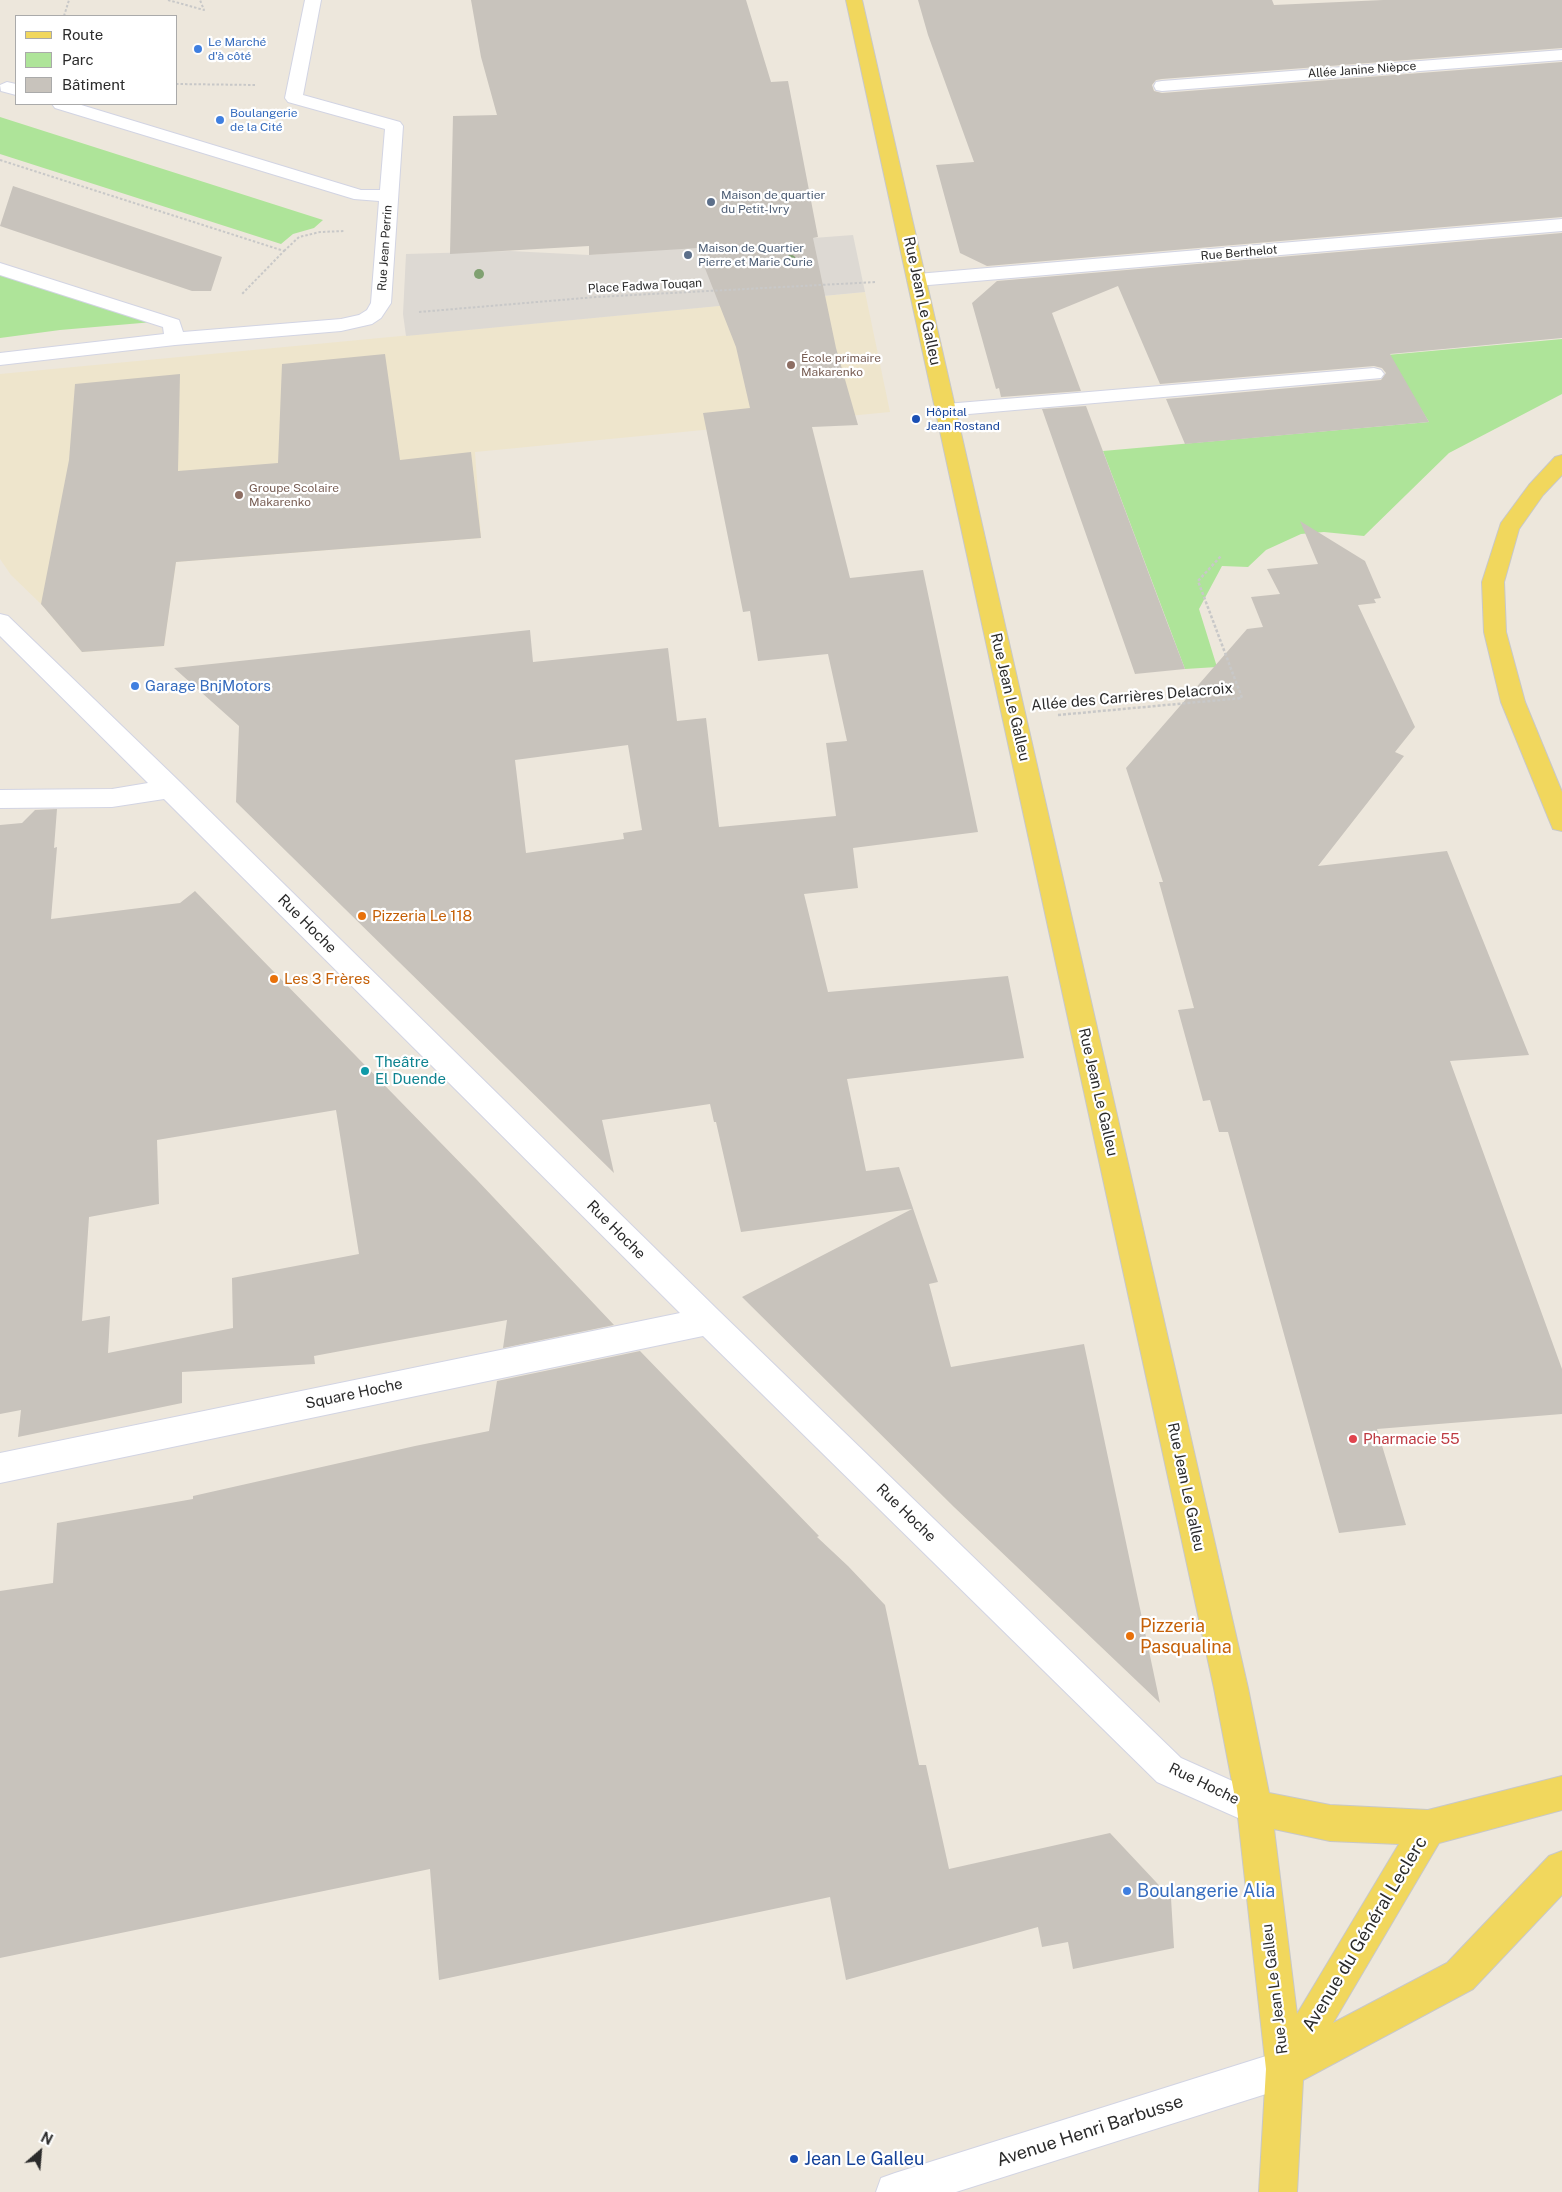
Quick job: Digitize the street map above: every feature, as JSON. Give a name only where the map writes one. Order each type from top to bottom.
[{"type":"main road","name":"Rue Jean Le Galleu","points":[[854,0],[1231,1688],[1254,1808],[1285,2069],[1278,2192]]},
{"type":"main road","points":[[1562,462],[1536,490],[1509,528],[1492,582],[1495,632],[1513,702],[1562,822]]},
{"type":"main road","name":"Avenue du Général Leclerc","points":[[1285,2069],[1428,1828],[1562,1793]]},
{"type":"main road","points":[[1254,1808],[1330,1823],[1428,1828]]},
{"type":"main road","name":"Avenue du Général Leclerc","points":[[1285,2069],[1460,1976],[1562,1870]]},
{"type":"street","name":"Rue Jean Perrin","points":[[313,0],[294,98],[394,126],[381,303],[374,314]]},
{"type":"street","name":"Allée Janine Nièpce","points":[[1162,86],[1562,55]]},
{"type":"street","points":[[64,105],[360,195],[389,196]]},
{"type":"street","name":"Rue Berthelot","points":[[917,280],[1562,225]]},
{"type":"street","points":[[0,269],[172,324],[175,339]]},
{"type":"street","points":[[0,359],[175,339],[341,325],[365,320],[374,314]]},
{"type":"street","points":[[946,410],[1374,374]]},
{"type":"street","name":"Rue Hoche","points":[[0,622],[708,1321],[1169,1770],[1254,1808]]},
{"type":"street","points":[[0,799],[112,798],[170,789]]},
{"type":"street","name":"Square Hoche","points":[[0,1468],[708,1321]]},
{"type":"street","name":"Avenue Henri Barbusse","points":[[895,2192],[1285,2069]]},
{"type":"path","points":[[64,15],[69,0]]},
{"type":"path","points":[[168,0],[204,10],[200,0]]},
{"type":"path","points":[[178,84],[257,85]]},
{"type":"path","points":[[0,160],[284,251]]},
{"type":"path","points":[[200,337],[299,237],[320,232],[386,230]]},
{"type":"path","name":"Place Fadwa Touqan","points":[[374,314],[403,314],[596,297],[917,280]]},
{"type":"path","name":"Allée des Carrières Delacroix","points":[[1015,719],[1242,698],[1198,581],[1221,556]]},
{"type":"shaded area","points":[[853,235],[865,292],[406,336],[403,314],[406,254],[510,251],[589,255]]},
{"type":"shaded area","name":"Groupe Scolaire Makarenko","points":[[865,292],[890,412],[475,452],[481,538],[176,562],[164,646],[82,652],[41,604],[11,575],[0,559],[0,374]]},
{"type":"green space","points":[[0,117],[323,220],[314,228],[293,234],[281,244],[0,154]]},
{"type":"green space","points":[[0,272],[153,322],[60,330],[0,338]]},
{"type":"green space","points":[[1562,339],[1562,394],[1449,453],[1364,536],[1324,532],[1301,534],[1266,550],[1248,567],[1222,566],[1199,609],[1217,667],[1185,669],[1103,451],[1429,422],[1387,355]]},
{"type":"building","points":[[471,0],[746,0],[771,82],[788,81],[818,237],[813,238],[836,348],[858,425],[812,427],[850,578],[923,570],[978,832],[853,848],[858,888],[804,894],[828,992],[1008,976],[1024,1058],[847,1079],[866,1171],[899,1167],[938,1282],[929,1284],[951,1367],[1084,1344],[1160,1703],[954,1507],[742,1297],[912,1209],[741,1232],[716,1122],[714,1122],[710,1104],[602,1120],[614,1173],[236,802],[239,726],[174,668],[530,630],[533,662],[668,648],[677,721],[706,718],[719,827],[836,816],[826,743],[847,741],[828,654],[758,661],[750,611],[743,612],[703,413],[750,408],[736,347],[697,248],[589,255],[589,246],[450,254],[453,116],[497,115],[481,57]],"holes":[[[628,745],[642,830],[623,833],[624,839],[526,853],[515,760]]]},
{"type":"building","points":[[918,0],[1272,0],[1274,5],[1383,0],[1562,0],[1562,48],[1162,79],[1156,80],[1152,85],[1154,91],[1162,93],[1562,62],[1562,217],[987,266],[960,253],[936,165],[974,162],[928,35]]},
{"type":"building","points":[[13,186],[222,257],[211,291],[192,291],[0,226]]},
{"type":"building","points":[[1562,233],[1562,338],[1390,354],[1429,422],[1185,444],[1166,399],[1381,380],[1386,373],[1382,368],[1374,366],[1160,384],[1118,286],[1052,313],[1081,391],[1001,397],[999,388],[996,389],[972,303],[997,281]]},
{"type":"building","points":[[385,354],[400,460],[471,452],[481,538],[176,562],[164,646],[82,652],[41,604],[69,460],[75,384],[180,374],[178,471],[278,463],[282,364]]},
{"type":"building","points":[[1086,406],[1185,669],[1135,674],[1042,409]]},
{"type":"building","points":[[1300,521],[1365,561],[1381,598],[1374,599],[1376,603],[1358,605],[1415,727],[1395,752],[1404,756],[1318,866],[1447,851],[1529,1055],[1450,1061],[1562,1369],[1562,1414],[1377,1429],[1406,1525],[1339,1533],[1228,1132],[1219,1132],[1210,1100],[1203,1101],[1178,1010],[1194,1008],[1159,882],[1163,882],[1126,768],[1247,629],[1263,627],[1251,597],[1280,594],[1267,569],[1318,564]]},
{"type":"building","points":[[57,809],[54,848],[57,847],[51,919],[180,903],[195,891],[477,1180],[614,1325],[503,1348],[507,1320],[314,1356],[315,1364],[182,1372],[182,1403],[18,1437],[21,1410],[0,1414],[0,825],[22,823],[35,810]],"holes":[[[336,1110],[359,1254],[232,1278],[233,1328],[108,1353],[110,1316],[82,1321],[89,1217],[159,1204],[157,1140]]]},
{"type":"building","points":[[640,1351],[819,1536],[817,1537],[885,1605],[919,1765],[926,1765],[949,1869],[1110,1833],[1171,1898],[1174,1948],[1073,1969],[1068,1942],[1042,1947],[1038,1927],[846,1980],[830,1897],[439,1980],[430,1869],[0,1958],[0,1591],[53,1583],[57,1523],[193,1499],[193,1496],[489,1431],[497,1381]]},
{"type":"place","name":"Le Marché d'à côté","points":[[198,49]]},
{"type":"place","name":"Boulangerie de la Cité","points":[[220,120]]},
{"type":"place","name":"Maison de quartier du Petit-Ivry","points":[[711,202]]},
{"type":"place","name":"Maison de Quartier Pierre et Marie Curie","points":[[688,255]]},
{"type":"place","name":"École primaire Makarenko","points":[[791,365]]},
{"type":"place","name":"Hôpital Jean Rostand","points":[[916,419]]},
{"type":"place","name":"Groupe Scolaire Makarenko","points":[[239,495]]},
{"type":"place","name":"Garage BnjMotors","points":[[135,686]]},
{"type":"place","name":"Pizzeria Le 118","points":[[362,916]]},
{"type":"place","name":"Les 3 Frères","points":[[274,979]]},
{"type":"place","name":"Theâtre El Duende","points":[[365,1071]]},
{"type":"place","name":"Pharmacie 55","points":[[1353,1439]]},
{"type":"place","name":"Pizzeria Pasqualina","points":[[1130,1636]]},
{"type":"place","name":"Boulangerie Alia","points":[[1127,1891]]},
{"type":"place","name":"Jean Le Galleu","points":[[794,2159]]}]
